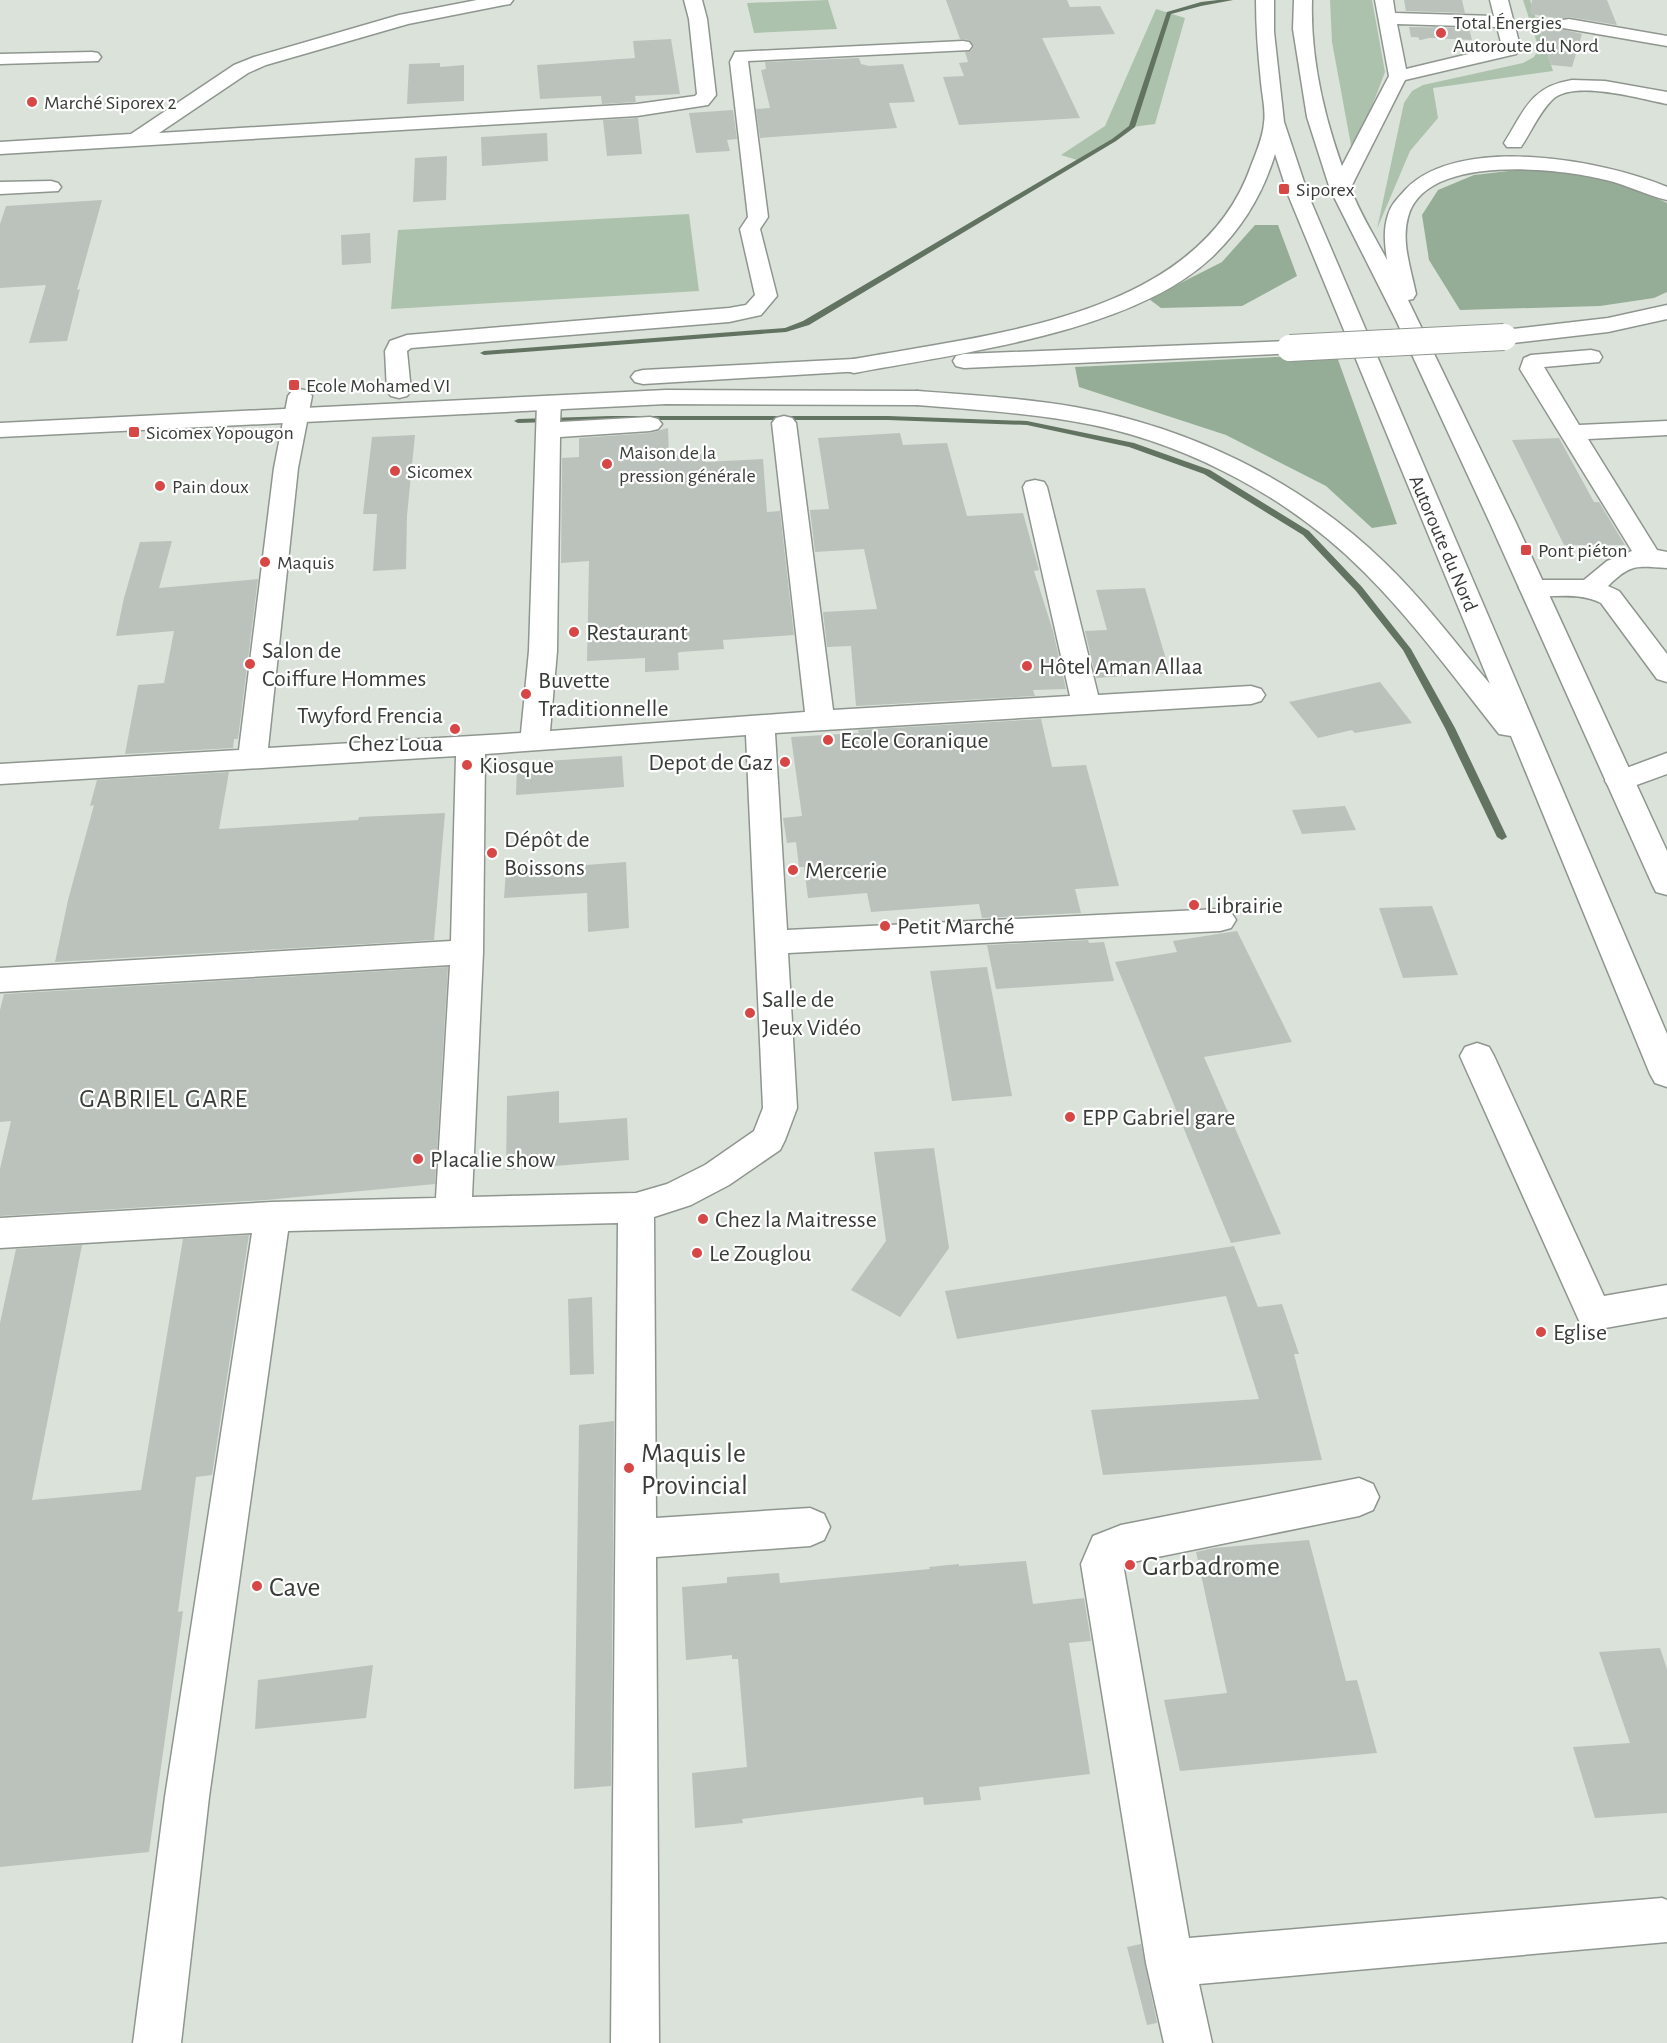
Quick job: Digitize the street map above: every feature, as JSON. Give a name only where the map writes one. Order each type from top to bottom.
[{"type":"main road","points":[[135,139],[180,112],[241,69],[260,61],[405,19],[504,0]]},
{"type":"main road","points":[[0,148],[637,110],[701,101],[707,95],[698,19],[693,0]]},
{"type":"main road","name":"Autoroute du Nord","points":[[1265,0],[1265,32],[1274,122],[1299,197],[1667,1074]]},
{"type":"main road","points":[[1303,0],[1302,28],[1317,117],[1340,189],[1407,320],[1667,884]]},
{"type":"main road","points":[[1398,76],[1434,60],[1510,50],[1511,46],[1498,0]]},
{"type":"main road","points":[[1340,189],[1398,76],[1386,9]]},
{"type":"main road","points":[[1386,9],[1427,24],[1504,22]]},
{"type":"main road","points":[[1569,24],[1667,41]]},
{"type":"main road","points":[[399,391],[396,351],[399,346],[407,342],[729,315],[753,310],[766,296],[750,229],[758,217],[747,141],[739,62],[741,56],[963,46]]},
{"type":"main road","points":[[0,59],[92,57]]},
{"type":"main road","points":[[1514,143],[1548,93],[1558,87],[1586,85],[1667,99]]},
{"type":"main road","points":[[854,366],[1026,333],[1097,312],[1167,282],[1206,252],[1235,219],[1260,174],[1274,122]]},
{"type":"main road","points":[[1407,320],[1396,239],[1397,222],[1402,205],[1414,190],[1430,180],[1470,168],[1499,164],[1541,164],[1609,173],[1642,183],[1667,194]]},
{"type":"main road","points":[[0,188],[51,187]]},
{"type":"main road","points":[[0,430],[299,405],[399,391],[854,366],[1504,337],[1608,325],[1667,312]]},
{"type":"main road","points":[[1591,357],[1539,360],[1532,363],[1533,369],[1572,433],[1657,558],[1618,563],[1605,571],[1591,588]]},
{"type":"main road","points":[[549,418],[719,396],[917,398],[1031,408],[1096,418],[1146,431],[1206,453],[1264,482],[1317,517],[1372,565],[1426,625],[1531,754]]},
{"type":"main road","points":[[253,757],[286,468],[299,405]]},
{"type":"main road","points":[[0,413],[299,405],[650,424]]},
{"type":"main road","points":[[535,741],[543,651],[549,418]]},
{"type":"main road","points":[[784,423],[819,720]]},
{"type":"main road","points":[[1572,433],[1667,428]]},
{"type":"main road","points":[[1035,487],[1086,704]]},
{"type":"main road","points":[[1532,588],[1591,588],[1610,597],[1667,673]]},
{"type":"main road","points":[[0,774],[253,757],[471,746],[819,720],[1251,695]]},
{"type":"main road","points":[[0,1233],[272,1217],[636,1208],[678,1195],[717,1175],[768,1140],[780,1108],[760,724]]},
{"type":"main road","points":[[453,1212],[467,952],[471,746]]},
{"type":"main road","points":[[1620,781],[1667,762]]},
{"type":"main road","points":[[772,942],[1220,920]]},
{"type":"main road","points":[[0,980],[467,952]]},
{"type":"main road","points":[[1477,1056],[1594,1314],[1667,1301]]},
{"type":"main road","points":[[635,2043],[636,1208]]},
{"type":"main road","points":[[157,2043],[187,1797],[272,1217]]},
{"type":"main road","points":[[1188,2043],[1170,1963],[1102,1564],[1108,1550],[1121,1544],[1359,1497]]},
{"type":"main road","points":[[635,1539],[810,1527]]},
{"type":"main road","points":[[1170,1963],[1662,1921]]},
{"type":"green space","points":[[828,0],[837,29],[754,33],[747,3]]},
{"type":"green space","points":[[1330,0],[1372,0],[1385,72],[1353,156],[1332,42]]},
{"type":"green space","points":[[1523,0],[1530,0],[1553,71],[1433,88],[1438,118],[1410,151],[1377,229],[1404,103],[1412,91],[1423,85],[1523,63],[1534,57],[1539,49]]},
{"type":"green space","points":[[1156,9],[1185,18],[1155,124],[1132,127],[1080,161],[1061,155],[1105,126]]},
{"type":"green space","points":[[1527,169],[1579,173],[1634,188],[1667,203],[1667,292],[1654,298],[1600,306],[1460,310],[1429,260],[1422,215],[1438,190],[1474,175]]},
{"type":"green space","points":[[689,214],[699,291],[391,309],[398,230]]},
{"type":"green space","points":[[1255,225],[1278,225],[1297,276],[1242,306],[1161,308],[1149,299],[1222,262]]},
{"type":"green space","points":[[1336,354],[1397,524],[1372,528],[1326,486],[1226,435],[1079,387],[1075,367]]},
{"type":"building","points":[[946,0],[1067,0],[1070,7],[1100,6],[1115,34],[1042,38],[1080,118],[959,125],[943,77],[964,76],[959,63],[968,62],[965,52],[971,51],[974,46],[969,40],[960,39]]},
{"type":"building","points":[[1404,0],[1462,0],[1465,13],[1406,11]]},
{"type":"building","points":[[1532,0],[1607,0],[1617,25],[1569,17],[1561,19],[1558,24],[1561,29],[1582,34],[1572,67],[1551,65],[1536,17],[1558,22],[1556,18],[1530,14]]},
{"type":"building","points":[[1409,27],[1469,28],[1472,40],[1411,37]]},
{"type":"building","points":[[671,39],[680,94],[635,96],[636,102],[602,104],[601,96],[540,99],[537,65],[635,58],[633,41]]},
{"type":"building","points":[[859,58],[861,64],[869,66],[903,64],[915,102],[889,103],[897,128],[760,138],[756,109],[770,108],[761,70],[766,69],[765,62]]},
{"type":"building","points":[[440,63],[440,67],[464,65],[464,101],[407,104],[409,64]]},
{"type":"building","points":[[733,110],[737,139],[727,140],[730,151],[696,153],[689,113]]},
{"type":"building","points":[[638,118],[642,154],[607,156],[603,120]]},
{"type":"building","points":[[547,133],[548,161],[482,166],[481,137]]},
{"type":"building","points":[[447,156],[446,200],[413,202],[415,158]]},
{"type":"building","points":[[102,200],[77,290],[80,289],[67,341],[29,343],[46,285],[0,288],[0,224],[6,206]]},
{"type":"building","points":[[370,233],[371,263],[342,265],[341,235]]},
{"type":"building","points":[[668,428],[669,456],[705,454],[706,462],[763,459],[767,512],[780,511],[794,635],[723,640],[724,649],[680,652],[678,653],[679,670],[645,672],[645,658],[587,661],[589,561],[561,563],[562,458],[579,457],[579,438],[650,433]]},
{"type":"building","points":[[900,433],[903,445],[947,443],[967,516],[1023,513],[1039,570],[1034,571],[1053,631],[1066,689],[1033,690],[1035,696],[856,706],[851,646],[827,647],[823,612],[877,609],[864,549],[815,552],[810,510],[829,509],[818,438]]},
{"type":"building","points":[[415,435],[407,516],[406,569],[373,571],[377,514],[363,514],[372,437]]},
{"type":"building","points":[[1559,438],[1594,502],[1599,502],[1625,545],[1564,545],[1512,440]]},
{"type":"building","points":[[172,541],[159,588],[258,579],[238,739],[234,739],[233,748],[125,754],[138,685],[164,683],[174,631],[116,636],[124,598],[140,542]]},
{"type":"building","points":[[1145,588],[1170,673],[1096,678],[1085,631],[1107,630],[1096,590]]},
{"type":"building","points":[[1380,682],[1412,723],[1355,733],[1352,730],[1318,738],[1289,702]]},
{"type":"building","points":[[1041,719],[1052,767],[1086,765],[1119,886],[1075,889],[1081,913],[982,918],[979,904],[871,912],[867,893],[808,898],[804,867],[799,867],[796,842],[787,843],[783,818],[802,816],[791,737],[859,733],[858,730]]},
{"type":"building","points":[[622,756],[624,787],[516,795],[517,763]]},
{"type":"building","points":[[229,772],[219,829],[358,820],[359,817],[445,813],[434,940],[55,962],[68,900],[94,805],[90,806],[97,780]]},
{"type":"building","points":[[1345,806],[1356,830],[1302,834],[1292,810]]},
{"type":"building","points":[[626,862],[629,928],[588,932],[587,893],[504,898],[506,871]]},
{"type":"building","points":[[1432,906],[1458,975],[1403,978],[1379,908]]},
{"type":"building","points":[[1237,931],[1292,1042],[1204,1057],[1281,1234],[1231,1243],[1115,962],[1177,952],[1173,941]]},
{"type":"building","points":[[1088,940],[1089,943],[1104,942],[1114,981],[996,989],[987,945]]},
{"type":"building","points":[[448,967],[435,1184],[266,1200],[0,1216],[0,1169],[11,1121],[0,1122],[0,1010],[4,994]]},
{"type":"building","points":[[987,967],[1012,1096],[952,1101],[930,971]]},
{"type":"building","points":[[559,1091],[559,1123],[627,1118],[629,1160],[506,1170],[507,1096]]},
{"type":"building","points":[[934,1148],[949,1248],[900,1317],[851,1290],[886,1241],[874,1152]]},
{"type":"building","points":[[249,1235],[212,1475],[196,1477],[178,1612],[183,1611],[149,1852],[0,1867],[0,1323],[16,1249],[82,1245],[32,1500],[141,1490],[183,1239]]},
{"type":"building","points":[[1234,1246],[1258,1307],[1282,1304],[1299,1354],[1294,1354],[1322,1460],[1103,1475],[1091,1410],[1259,1399],[1226,1296],[957,1339],[945,1291]]},
{"type":"building","points":[[592,1297],[594,1374],[570,1375],[568,1299]]},
{"type":"building","points":[[614,1421],[611,1786],[574,1789],[579,1425]]},
{"type":"building","points":[[1309,1540],[1346,1681],[1357,1680],[1377,1753],[1180,1771],[1164,1700],[1227,1693],[1196,1552],[1214,1548]]},
{"type":"building","points":[[1026,1561],[1033,1604],[1084,1598],[1091,1641],[1069,1643],[1090,1774],[979,1787],[981,1800],[924,1805],[923,1797],[742,1819],[743,1823],[695,1828],[692,1773],[747,1767],[738,1659],[732,1659],[732,1655],[686,1660],[682,1587],[727,1583],[727,1577],[779,1573],[780,1583],[930,1569],[929,1567],[959,1564],[959,1566]]},
{"type":"building","points":[[1660,1648],[1667,1669],[1667,1813],[1595,1818],[1573,1747],[1630,1743],[1599,1652]]},
{"type":"building","points":[[373,1665],[366,1718],[255,1729],[258,1680]]},
{"type":"building","points":[[1141,1944],[1157,2023],[1147,2025],[1127,1947]]},
{"type":"waterway","points":[[484,353],[786,330],[806,323],[1114,140],[1132,127],[1169,13],[1201,4],[1230,0]]},
{"type":"waterway","points":[[518,421],[611,418],[888,418],[1027,423],[1131,445],[1207,472],[1306,533],[1359,589],[1407,649],[1450,728],[1502,837]]},
{"type":"tunnel","points":[[1427,29],[1429,38]]},
{"type":"place","name":"Total Énergies Autoroute du Nord","points":[[1441,33]]},
{"type":"place","name":"Marché Siporex 2","points":[[32,102]]},
{"type":"place","name":"Siporex","points":[[1284,189]]},
{"type":"place","name":"Ecole Mohamed VI","points":[[294,385]]},
{"type":"place","name":"Sicomex Yopougon","points":[[134,432]]},
{"type":"place","name":"Maison de la pression générale","points":[[607,464]]},
{"type":"place","name":"Sicomex","points":[[395,471]]},
{"type":"place","name":"Pain doux","points":[[160,486]]},
{"type":"place","name":"Pont piéton","points":[[1526,550]]},
{"type":"place","name":"Maquis","points":[[265,562]]},
{"type":"place","name":"Restaurant","points":[[574,632]]},
{"type":"place","name":"Salon de Coiffure Hommes","points":[[250,664]]},
{"type":"place","name":"Hôtel Aman Allaa","points":[[1027,666]]},
{"type":"place","name":"Buvette Traditionnelle","points":[[526,694]]},
{"type":"place","name":"Twyford Frencia Chez Loua","points":[[455,729]]},
{"type":"place","name":"Ecole Coranique","points":[[828,740]]},
{"type":"place","name":"Depot de Gaz","points":[[785,762]]},
{"type":"place","name":"Kiosque","points":[[467,765]]},
{"type":"place","name":"Dépôt de Boissons","points":[[492,853]]},
{"type":"place","name":"Mercerie","points":[[793,870]]},
{"type":"place","name":"Librairie","points":[[1194,905]]},
{"type":"place","name":"Petit Marché","points":[[885,926]]},
{"type":"place","name":"Salle de Jeux Vidéo","points":[[750,1013]]},
{"type":"place","name":"EPP Gabriel gare","points":[[1070,1117]]},
{"type":"place","name":"Placalie show","points":[[418,1159]]},
{"type":"place","name":"Chez la Maitresse","points":[[703,1219]]},
{"type":"place","name":"Le Zouglou","points":[[697,1253]]},
{"type":"place","name":"Eglise","points":[[1541,1332]]},
{"type":"place","name":"Maquis le Provincial","points":[[629,1468]]},
{"type":"place","name":"Garbadrome","points":[[1130,1565]]},
{"type":"place","name":"Cave","points":[[257,1586]]},
{"type":"district","name":"GABRIEL GARE","points":[[164,1098]]}]
